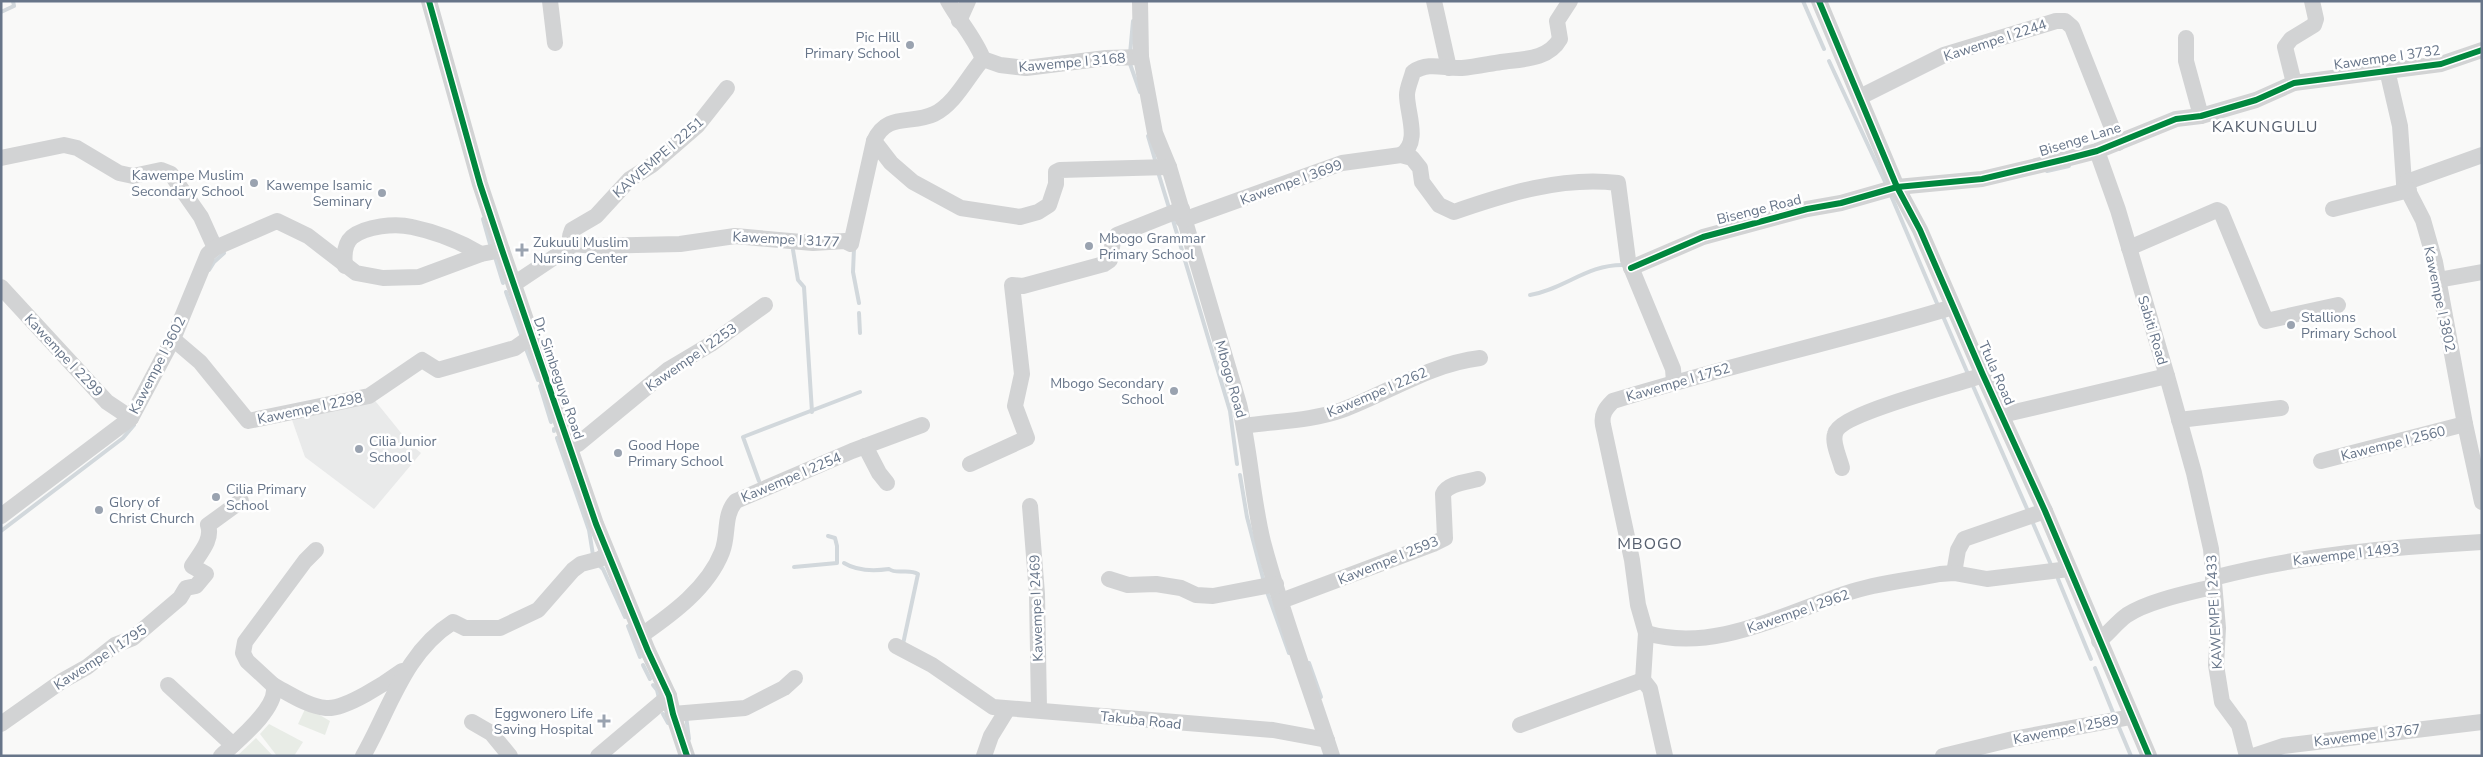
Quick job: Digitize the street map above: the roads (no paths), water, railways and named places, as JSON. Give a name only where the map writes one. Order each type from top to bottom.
[{"type":"street","name":"Dr. Simbeguya Road","points":[[429,1],[480,184],[502,250],[608,554],[669,696],[672,714],[687,756]]},
{"type":"street","points":[[550,1],[555,43]]},
{"type":"street","points":[[948,1],[959,21],[975,42],[983,59],[941,110],[927,116],[893,122],[879,131],[874,141],[891,163],[913,182],[951,204],[968,210],[1020,217],[1038,212],[1049,205],[1056,184],[1056,172],[1060,170],[1169,167]]},
{"type":"street","points":[[959,21],[968,1]]},
{"type":"street","name":"Mbogo Road","points":[[1140,1],[1141,57],[1146,72],[1155,133],[1169,167],[1244,426],[1255,507],[1276,584],[1332,756]]},
{"type":"street","points":[[1434,1],[1449,68]]},
{"type":"street","points":[[1401,155],[1406,152],[1411,139],[1407,92],[1413,72],[1429,65],[1449,68],[1527,59],[1542,55],[1556,46],[1560,38],[1557,21],[1570,1]]},
{"type":"street","name":"Ttula Road","points":[[1819,1],[1897,187],[1920,230],[2045,511],[2149,756]]},
{"type":"street","points":[[2294,83],[2285,48],[2291,39],[2314,25],[2316,19],[2312,1]]},
{"type":"street","name":"Kawempe I 2244","points":[[1860,98],[1944,55],[2056,21],[2064,21],[2072,26],[2081,46],[2118,142]]},
{"type":"street","points":[[2186,38],[2186,61],[2201,116]]},
{"type":"street","name":"Kawempe I 3732","points":[[2294,83],[2441,64],[2482,50]]},
{"type":"street","name":"Kawempe I 3168","points":[[983,59],[1000,65],[1026,68],[1098,59],[1141,57]]},
{"type":"street","name":"Kawempe I 3802","points":[[2387,70],[2400,126],[2407,187],[2423,220],[2438,280],[2465,424],[2482,502]]},
{"type":"street","name":"Bisenge Lane","points":[[1897,187],[1982,179],[2096,151],[2176,119],[2201,116],[2256,100],[2294,83]]},
{"type":"street","name":"KAWEMPE I 2251","points":[[574,244],[570,236],[572,230],[596,216],[630,179],[652,165],[698,126],[727,88]]},
{"type":"street","name":"Kawempe I 3177","points":[[574,244],[594,246],[680,244],[735,236],[813,243],[845,241],[851,244],[874,141]]},
{"type":"street","points":[[1,158],[70,145],[119,173],[133,176],[161,170],[171,174],[202,217],[215,248],[277,221],[308,236],[356,273],[383,278],[419,278],[481,254],[502,250]]},
{"type":"street","name":"Sabiti Road","points":[[2002,414],[2167,376],[2129,248],[2096,151]]},
{"type":"street","points":[[2333,209],[2407,187],[2482,154]]},
{"type":"street","points":[[1401,155],[1412,158],[1420,168],[1422,182],[1439,205],[1454,212],[1510,194],[1552,184],[1618,182],[1627,255],[1673,369],[1674,382]]},
{"type":"street","name":"Kawempe I 3699","points":[[970,464],[1027,438],[1016,406],[1022,374],[1012,285],[1023,286],[1104,264],[1110,260],[1113,241],[1117,234],[1342,163],[1401,155]]},
{"type":"street","name":"Bisenge Road","points":[[1631,268],[1702,237],[1807,209],[1842,203],[1897,187]]},
{"type":"street","points":[[2129,248],[2211,210],[2217,210],[2221,212],[2266,321],[2338,305]]},
{"type":"street","points":[[345,266],[345,248],[351,238],[369,230],[389,226],[412,227],[466,245],[481,254]]},
{"type":"street","points":[[514,284],[574,244]]},
{"type":"street","name":"Kawempe I 3602","points":[[1,516],[130,418],[173,338],[208,254],[215,248]]},
{"type":"street","points":[[2438,280],[2482,272]]},
{"type":"street","name":"Kawempe I 2299","points":[[1,287],[107,402],[130,418]]},
{"type":"street","name":"Kawempe I 2253","points":[[570,447],[578,444],[669,369],[712,344],[765,305]]},
{"type":"street","name":"Kawempe I 1752","points":[[1665,756],[1650,689],[1643,680],[1646,633],[1638,605],[1632,560],[1602,417],[1614,401],[1674,382],[1954,307]]},
{"type":"street","name":"Kawempe I 2298","points":[[173,338],[200,362],[248,421],[369,396],[422,360],[438,370],[515,348],[532,336]]},
{"type":"street","name":"Kawempe I 2262","points":[[1244,426],[1326,416],[1433,369],[1457,360],[1480,358]]},
{"type":"street","points":[[1842,468],[1834,436],[1837,430],[1869,411],[1890,403],[1953,386],[1983,375]]},
{"type":"street","name":"KAWEMPE I 2433","points":[[2167,376],[2194,473],[2211,550],[2218,628],[2216,665],[2222,702],[2240,725],[2247,756]]},
{"type":"street","points":[[2179,420],[2281,408]]},
{"type":"street","name":"Kawempe I 2560","points":[[2321,461],[2465,424]]},
{"type":"street","name":"Kawempe I 2254","points":[[642,635],[670,615],[707,578],[722,552],[728,513],[736,501],[865,446],[922,425]]},
{"type":"street","points":[[865,446],[879,473],[887,483]]},
{"type":"street","name":"Kawempe I 2593","points":[[1281,601],[1445,538],[1443,494],[1445,490],[1451,486],[1478,479]]},
{"type":"street","name":"Kawempe I 1795","points":[[1,724],[62,681],[87,667],[115,645],[133,638],[180,598],[186,588],[196,586],[206,574],[192,566],[202,553],[210,532],[208,525],[241,501]]},
{"type":"street","name":"Kawempe I 2469","points":[[1030,506],[1037,594],[1039,710]]},
{"type":"street","points":[[1954,573],[1958,550],[1964,539],[2045,511]]},
{"type":"street","name":"Kawempe I 1493","points":[[2099,641],[2128,614],[2213,582],[2272,563],[2409,546],[2482,542]]},
{"type":"street","points":[[316,550],[305,561],[245,642],[243,653],[247,661],[273,685],[305,703],[328,709],[365,696],[410,666]]},
{"type":"street","points":[[363,756],[393,691],[410,666],[434,637],[453,622],[466,628],[500,628],[538,610],[573,570],[581,564],[600,559],[608,554]]},
{"type":"street","name":"Kawempe I 2962","points":[[1646,633],[1676,639],[1719,636],[1757,627],[1816,602],[1847,593],[1954,573],[1987,579],[2069,569]]},
{"type":"street","points":[[1109,579],[1128,585],[1156,584],[1181,588],[1196,595],[1214,596],[1276,584]]},
{"type":"street","points":[[896,646],[932,666],[994,707],[1007,710],[992,736],[984,756]]},
{"type":"street","points":[[672,714],[745,708],[784,688],[795,678]]},
{"type":"street","points":[[1520,725],[1643,680]]},
{"type":"street","points":[[168,685],[227,750],[258,721],[268,707],[275,689],[273,685]]},
{"type":"street","points":[[598,756],[669,696]]},
{"type":"street","name":"Takuba Road","points":[[1007,710],[1039,710],[1273,730],[1327,740]]},
{"type":"street","name":"Kawempe I 2589","points":[[1943,756],[2013,739],[2131,717]]},
{"type":"street","points":[[472,722],[491,733],[510,756]]},
{"type":"street","name":"Kawempe I 3767","points":[[2253,756],[2283,746],[2482,722]]},
{"type":"waterway","points":[[1,12],[14,6],[13,1]]},
{"type":"waterway","points":[[1803,1],[1824,49]]},
{"type":"waterway","points":[[1130,54],[1133,21]]},
{"type":"waterway","points":[[1129,61],[1140,92]]},
{"type":"waterway","points":[[1829,61],[1887,186]]},
{"type":"waterway","points":[[1148,136],[1156,163]]},
{"type":"waterway","points":[[2047,171],[2069,166]]},
{"type":"waterway","points":[[1158,172],[1170,211]]},
{"type":"waterway","points":[[1890,193],[1939,308]]},
{"type":"waterway","points":[[1172,217],[1230,411],[1237,464]]},
{"type":"waterway","points":[[483,219],[490,244]]},
{"type":"waterway","points":[[854,248],[853,272],[859,303]]},
{"type":"waterway","points":[[793,250],[798,280],[804,287],[812,412]]},
{"type":"waterway","points":[[209,270],[214,262],[224,253]]},
{"type":"waterway","points":[[495,257],[503,283]]},
{"type":"waterway","points":[[1530,295],[1554,288],[1599,268],[1624,265]]},
{"type":"waterway","points":[[506,292],[522,337]]},
{"type":"waterway","points":[[859,313],[860,333]]},
{"type":"waterway","points":[[1942,314],[1968,374]]},
{"type":"waterway","points":[[525,346],[538,380]]},
{"type":"waterway","points":[[540,386],[551,422]]},
{"type":"waterway","points":[[1973,386],[2028,511]]},
{"type":"waterway","points":[[759,481],[743,437],[860,392]]},
{"type":"waterway","points":[[1,531],[123,438],[134,425]]},
{"type":"waterway","points":[[557,438],[589,530],[593,555]]},
{"type":"waterway","points":[[1240,475],[1247,517],[1264,582]]},
{"type":"waterway","points":[[2032,521],[2052,567]]},
{"type":"waterway","points":[[794,567],[837,563],[835,538],[828,536]]},
{"type":"waterway","points":[[844,563],[860,569],[889,569],[918,574],[903,644]]},
{"type":"waterway","points":[[599,565],[603,569],[625,617]]},
{"type":"waterway","points":[[2058,579],[2091,659]]},
{"type":"waterway","points":[[1266,589],[1289,653]]},
{"type":"waterway","points":[[628,626],[640,657]]},
{"type":"waterway","points":[[1309,663],[1321,697]]},
{"type":"waterway","points":[[643,665],[650,679]]},
{"type":"waterway","points":[[2095,668],[2114,715]]},
{"type":"waterway","points":[[653,685],[657,690],[659,698]]},
{"type":"waterway","points":[[663,714],[668,723]]},
{"type":"waterway","points":[[686,716],[689,739]]},
{"type":"waterway","points":[[2118,725],[2131,756]]},
{"type":"place","name":"Pic Hill Primary School","points":[[910,45]]},
{"type":"place","name":"Kawempe Muslim Secondary School","points":[[254,183]]},
{"type":"place","name":"Kawempe Isamic Seminary","points":[[382,193]]},
{"type":"place","name":"Mbogo Grammar Primary School","points":[[1089,246]]},
{"type":"place","name":"Zukuuli Muslim Nursing Center","points":[[522,250]]},
{"type":"place","name":"Stallions Primary School","points":[[2291,325]]},
{"type":"place","name":"Mbogo Secondary School","points":[[1174,391]]},
{"type":"place","name":"Cilia Junior School","points":[[359,449]]},
{"type":"place","name":"Good Hope Primary School","points":[[618,453]]},
{"type":"place","name":"Cilia Primary School","points":[[216,497]]},
{"type":"place","name":"Glory of Christ Church","points":[[99,510]]},
{"type":"place","name":"Eggwonero Life Saving Hospital","points":[[604,721]]},
{"type":"district","name":"KAKUNGULU","points":[[2265,126]]},
{"type":"district","name":"MBOGO","points":[[1650,543]]}]
